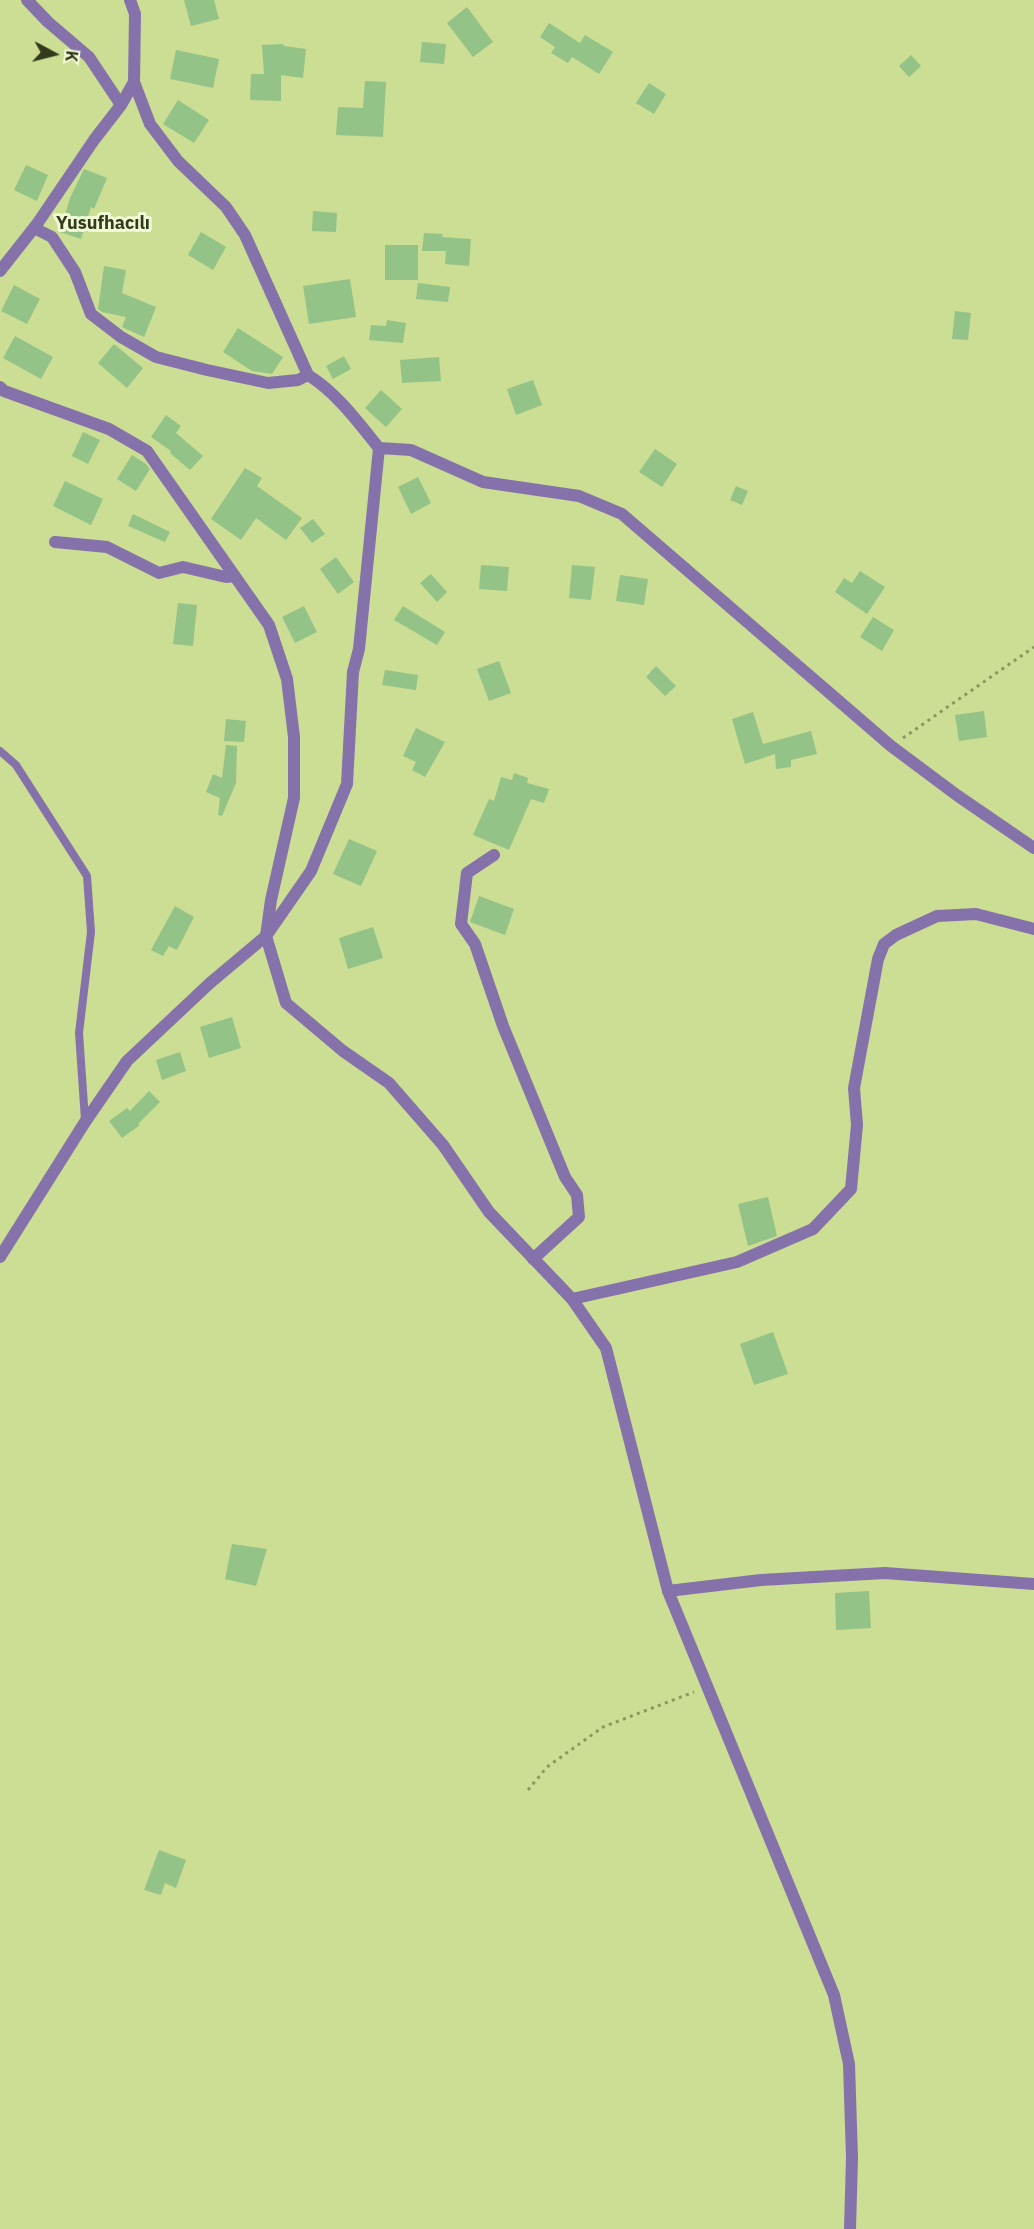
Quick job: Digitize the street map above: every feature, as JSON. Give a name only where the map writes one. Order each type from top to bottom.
[{"type":"street","points":[[27,0],[48,22],[89,57],[121,105]]},
{"type":"street","points":[[0,1257],[85,1122],[127,1061],[210,983],[266,936],[310,871],[347,784],[354,672],[359,649],[379,447],[352,414],[320,383],[308,375],[245,235],[226,207],[178,161],[150,124],[134,82],[135,14],[130,0]]},
{"type":"street","points":[[0,271],[34,228],[77,164],[121,105],[134,82]]},
{"type":"street","points":[[34,228],[52,237],[75,272],[91,314],[121,337],[156,357],[268,382],[298,380],[308,375]]},
{"type":"street","points":[[0,387],[109,429],[147,450],[269,625],[287,679],[294,737],[294,798],[271,900],[266,936],[286,1004],[343,1051],[389,1083],[443,1145],[489,1212],[572,1299],[606,1348],[668,1591],[834,1995],[849,2064],[852,2158],[850,2229]]},
{"type":"street","points":[[379,447],[411,450],[483,482],[579,496],[622,514],[891,746],[1034,848]]},
{"type":"street","points":[[55,542],[107,547],[159,573],[183,567],[226,577],[234,576]]},
{"type":"street","points":[[494,855],[467,873],[461,924],[475,944],[508,1036],[565,1177],[577,1195],[579,1217],[533,1259]]},
{"type":"street","points":[[572,1299],[737,1262],[813,1229],[851,1189],[857,1125],[854,1088],[878,959],[884,944],[896,935],[937,916],[976,914],[1034,929]]},
{"type":"street","points":[[668,1591],[761,1580],[885,1573],[1034,1584]]},
{"type":"lane","points":[[0,751],[16,765],[87,876],[90,932],[79,1033],[85,1122]]},
{"type":"path","points":[[891,746],[1034,647]]},
{"type":"path","points":[[528,1790],[547,1767],[603,1727],[708,1686]]},
{"type":"building","points":[[184,0],[214,0],[219,19],[191,26]]},
{"type":"building","points":[[467,7],[493,42],[473,57],[447,23]]},
{"type":"building","points":[[549,23],[580,43],[585,35],[613,52],[599,74],[572,57],[568,63],[551,53],[555,47],[540,37]]},
{"type":"building","points":[[422,42],[446,44],[444,64],[420,62]]},
{"type":"building","points":[[283,44],[306,49],[303,78],[281,75],[281,101],[250,100],[251,74],[264,74],[262,45]]},
{"type":"building","points":[[176,50],[219,59],[213,88],[170,79]]},
{"type":"building","points":[[911,55],[921,66],[909,77],[899,66]]},
{"type":"building","points":[[365,81],[386,82],[383,137],[336,135],[338,107],[363,108]]},
{"type":"building","points":[[649,83],[666,94],[654,114],[636,103]]},
{"type":"building","points":[[178,100],[209,120],[194,143],[163,124]]},
{"type":"building","points":[[26,165],[48,175],[37,201],[14,190]]},
{"type":"building","points":[[84,169],[107,178],[94,209],[91,207],[81,239],[60,232],[70,198]]},
{"type":"building","points":[[313,211],[337,213],[336,232],[312,231]]},
{"type":"building","points":[[201,232],[226,247],[213,270],[188,255]]},
{"type":"building","points":[[424,233],[471,239],[469,266],[445,264],[446,251],[422,251]]},
{"type":"building","points":[[385,245],[418,245],[418,280],[385,280]]},
{"type":"building","points":[[104,266],[126,270],[122,293],[156,307],[144,337],[122,327],[126,317],[98,309]]},
{"type":"building","points":[[350,279],[356,317],[309,324],[303,286]]},
{"type":"building","points":[[418,283],[450,287],[448,302],[416,299]]},
{"type":"building","points":[[14,285],[40,299],[27,324],[1,311]]},
{"type":"building","points":[[955,311],[971,313],[968,340],[952,339]]},
{"type":"building","points":[[387,320],[406,323],[403,343],[369,340],[371,325],[386,326]]},
{"type":"building","points":[[238,328],[283,357],[272,374],[252,371],[223,352]]},
{"type":"building","points":[[15,336],[53,357],[41,379],[3,358]]},
{"type":"building","points":[[114,344],[143,368],[127,388],[98,363]]},
{"type":"building","points":[[344,356],[351,369],[333,379],[326,366]]},
{"type":"building","points":[[439,357],[441,381],[402,383],[400,360]]},
{"type":"building","points":[[533,380],[542,405],[516,415],[507,389]]},
{"type":"building","points":[[381,390],[402,409],[386,427],[365,408]]},
{"type":"building","points":[[166,415],[181,426],[176,433],[203,456],[190,470],[170,453],[171,451],[151,437]]},
{"type":"building","points":[[83,432],[100,440],[88,464],[72,456]]},
{"type":"building","points":[[655,449],[677,464],[662,487],[639,472]]},
{"type":"building","points":[[132,455],[150,469],[136,491],[117,479]]},
{"type":"building","points":[[245,468],[262,478],[257,486],[302,518],[286,540],[256,518],[241,540],[211,519]]},
{"type":"building","points":[[418,477],[431,503],[411,514],[398,487]]},
{"type":"building","points":[[65,481],[103,499],[91,525],[53,506]]},
{"type":"building","points":[[736,486],[748,491],[742,505],[730,500]]},
{"type":"building","points":[[133,514],[170,532],[165,542],[128,526]]},
{"type":"building","points":[[313,519],[325,534],[312,543],[300,528]]},
{"type":"building","points":[[336,557],[354,582],[338,594],[320,569]]},
{"type":"building","points":[[481,565],[509,567],[507,591],[479,589]]},
{"type":"building","points":[[572,565],[595,567],[591,600],[569,598]]},
{"type":"building","points":[[860,571],[885,587],[867,614],[835,592],[844,578],[852,583]]},
{"type":"building","points":[[431,574],[447,592],[437,602],[420,583]]},
{"type":"building","points":[[620,575],[648,579],[644,605],[616,601]]},
{"type":"building","points":[[178,603],[197,605],[193,646],[173,644]]},
{"type":"building","points":[[304,606],[317,632],[295,643],[282,617]]},
{"type":"building","points":[[403,606],[445,632],[437,645],[394,620]]},
{"type":"building","points":[[873,617],[894,630],[882,651],[860,637]]},
{"type":"building","points":[[499,661],[511,693],[489,701],[477,669]]},
{"type":"building","points":[[656,666],[676,686],[665,696],[646,677]]},
{"type":"building","points":[[385,670],[418,675],[416,690],[382,685]]},
{"type":"building","points":[[984,711],[987,737],[959,741],[955,715]]},
{"type":"building","points":[[753,712],[763,744],[811,731],[817,754],[791,760],[791,767],[776,769],[775,754],[745,764],[732,719]]},
{"type":"building","points":[[226,719],[246,721],[244,742],[224,741]]},
{"type":"building","points":[[416,728],[445,742],[425,777],[412,770],[416,762],[403,756]]},
{"type":"building","points":[[226,745],[237,746],[236,783],[222,816],[218,815],[220,798],[206,792],[213,774],[222,778]]},
{"type":"building","points":[[514,773],[528,778],[527,783],[549,789],[544,803],[531,799],[509,850],[473,835],[489,799],[494,801],[501,777],[512,780]]},
{"type":"building","points":[[349,839],[377,851],[361,886],[333,874]]},
{"type":"building","points":[[479,896],[514,909],[505,935],[470,922]]},
{"type":"building","points":[[175,906],[194,917],[177,950],[169,946],[163,956],[151,950]]},
{"type":"building","points":[[373,927],[383,958],[348,969],[339,938]]},
{"type":"building","points":[[232,1017],[241,1048],[209,1058],[200,1027]]},
{"type":"building","points":[[180,1052],[186,1071],[162,1080],[156,1060]]},
{"type":"building","points":[[149,1091],[160,1102],[138,1124],[140,1125],[122,1138],[109,1121],[127,1108],[130,1111]]},
{"type":"building","points":[[768,1197],[777,1236],[748,1246],[738,1204]]},
{"type":"building","points":[[773,1332],[788,1374],[754,1385],[740,1344]]},
{"type":"building","points":[[232,1544],[267,1549],[256,1586],[225,1579]]},
{"type":"building","points":[[869,1591],[871,1628],[836,1630],[835,1593]]},
{"type":"building","points":[[159,1850],[186,1860],[176,1888],[165,1883],[161,1895],[144,1890]]},
{"type":"district","name":"Yusufhacılı","points":[[103,224]]}]
